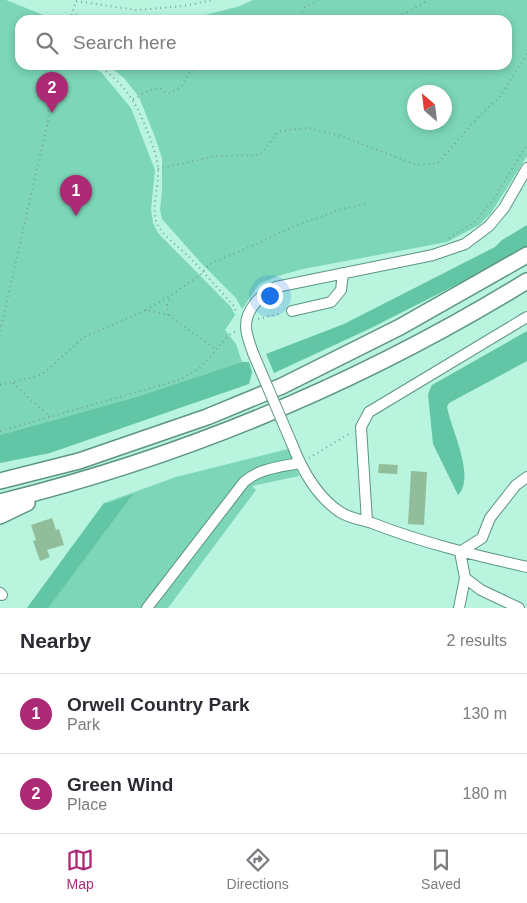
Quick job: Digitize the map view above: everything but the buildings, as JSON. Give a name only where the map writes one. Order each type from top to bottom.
[{"type":"highway","points":[[0,481],[79,461],[207,417],[282,386],[400,326],[527,255]]},
{"type":"highway","points":[[0,502],[55,489],[136,463],[222,433],[290,405],[368,368],[477,312],[527,281]]},
{"type":"highway","points":[[0,516],[55,489]]},
{"type":"lane","points":[[527,168],[504,208],[489,226],[465,244],[432,255],[276,287],[258,299],[243,327],[299,463],[316,489],[327,501],[342,513],[406,536],[460,552],[527,567]]},
{"type":"lane","points":[[292,311],[331,302],[341,290],[343,273]]},
{"type":"lane","points":[[367,521],[361,427],[369,412],[527,317]]},
{"type":"lane","points":[[147,608],[252,474],[299,463]]},
{"type":"lane","points":[[460,552],[482,538],[490,518],[516,485],[527,477]]},
{"type":"lane","points":[[459,608],[465,578],[460,552]]},
{"type":"lane","points":[[465,578],[507,606],[519,608]]},
{"type":"path","points":[[72,15],[76,1],[136,10],[184,6],[212,0]]},
{"type":"path","points":[[299,15],[305,7],[318,0]]},
{"type":"path","points":[[402,15],[428,0]]},
{"type":"path","points":[[158,169],[214,156],[260,155],[279,131],[308,128],[341,136],[417,165],[438,163],[480,116],[499,98],[527,54]]},
{"type":"path","points":[[0,331],[48,121],[50,75],[52,70]]},
{"type":"path","points":[[104,70],[119,82],[133,99],[157,159],[155,206],[157,223],[233,305],[243,327]]},
{"type":"path","points":[[133,99],[146,94],[152,88],[160,88],[170,94],[181,86],[190,72],[195,70]]},
{"type":"path","points":[[432,255],[441,241],[476,221],[495,197],[527,144]]},
{"type":"path","points":[[0,385],[45,372],[84,337],[146,310],[170,296],[203,272],[210,264],[292,227],[342,209],[366,204]]},
{"type":"path","points":[[168,314],[167,305],[170,296]]},
{"type":"path","points":[[146,310],[168,314],[217,350]]},
{"type":"path","points":[[0,431],[180,380],[201,367],[229,335],[258,319],[292,311]]},
{"type":"path","points":[[12,382],[50,417]]},
{"type":"path","points":[[299,463],[361,427]]},
{"type":"green space","points":[[0,0],[6,0],[44,15],[15,15],[15,70],[97,70],[101,72],[131,108],[155,170],[151,209],[153,223],[158,233],[231,307],[235,315],[225,330],[236,344],[242,362],[136,397],[0,435]]},
{"type":"green space","points":[[253,0],[527,0],[527,156],[491,213],[479,225],[447,242],[303,269],[278,276],[259,284],[242,309],[236,298],[202,264],[162,219],[160,210],[162,158],[139,97],[124,78],[114,70],[512,70],[512,15],[205,15],[240,6]]},
{"type":"green space","points":[[527,225],[527,249],[369,329],[274,373],[266,354],[344,324],[495,247],[502,240]]},
{"type":"green space","points":[[527,331],[527,361],[449,403],[447,407],[461,452],[463,465],[463,487],[458,495],[433,444],[428,394],[432,385]]},
{"type":"green space","points":[[242,362],[249,362],[252,372],[249,384],[50,453],[0,463],[0,435],[136,397]]},
{"type":"green space","points":[[288,449],[299,476],[252,486],[256,490],[168,608],[27,608],[104,503],[176,477]]},
{"type":"green space","points":[[133,494],[48,608],[27,608],[104,503]]},
{"type":"place","name":"Green Wind","points":[[52,113]]},
{"type":"place","name":"Orwell Country Park","points":[[76,216]]}]
